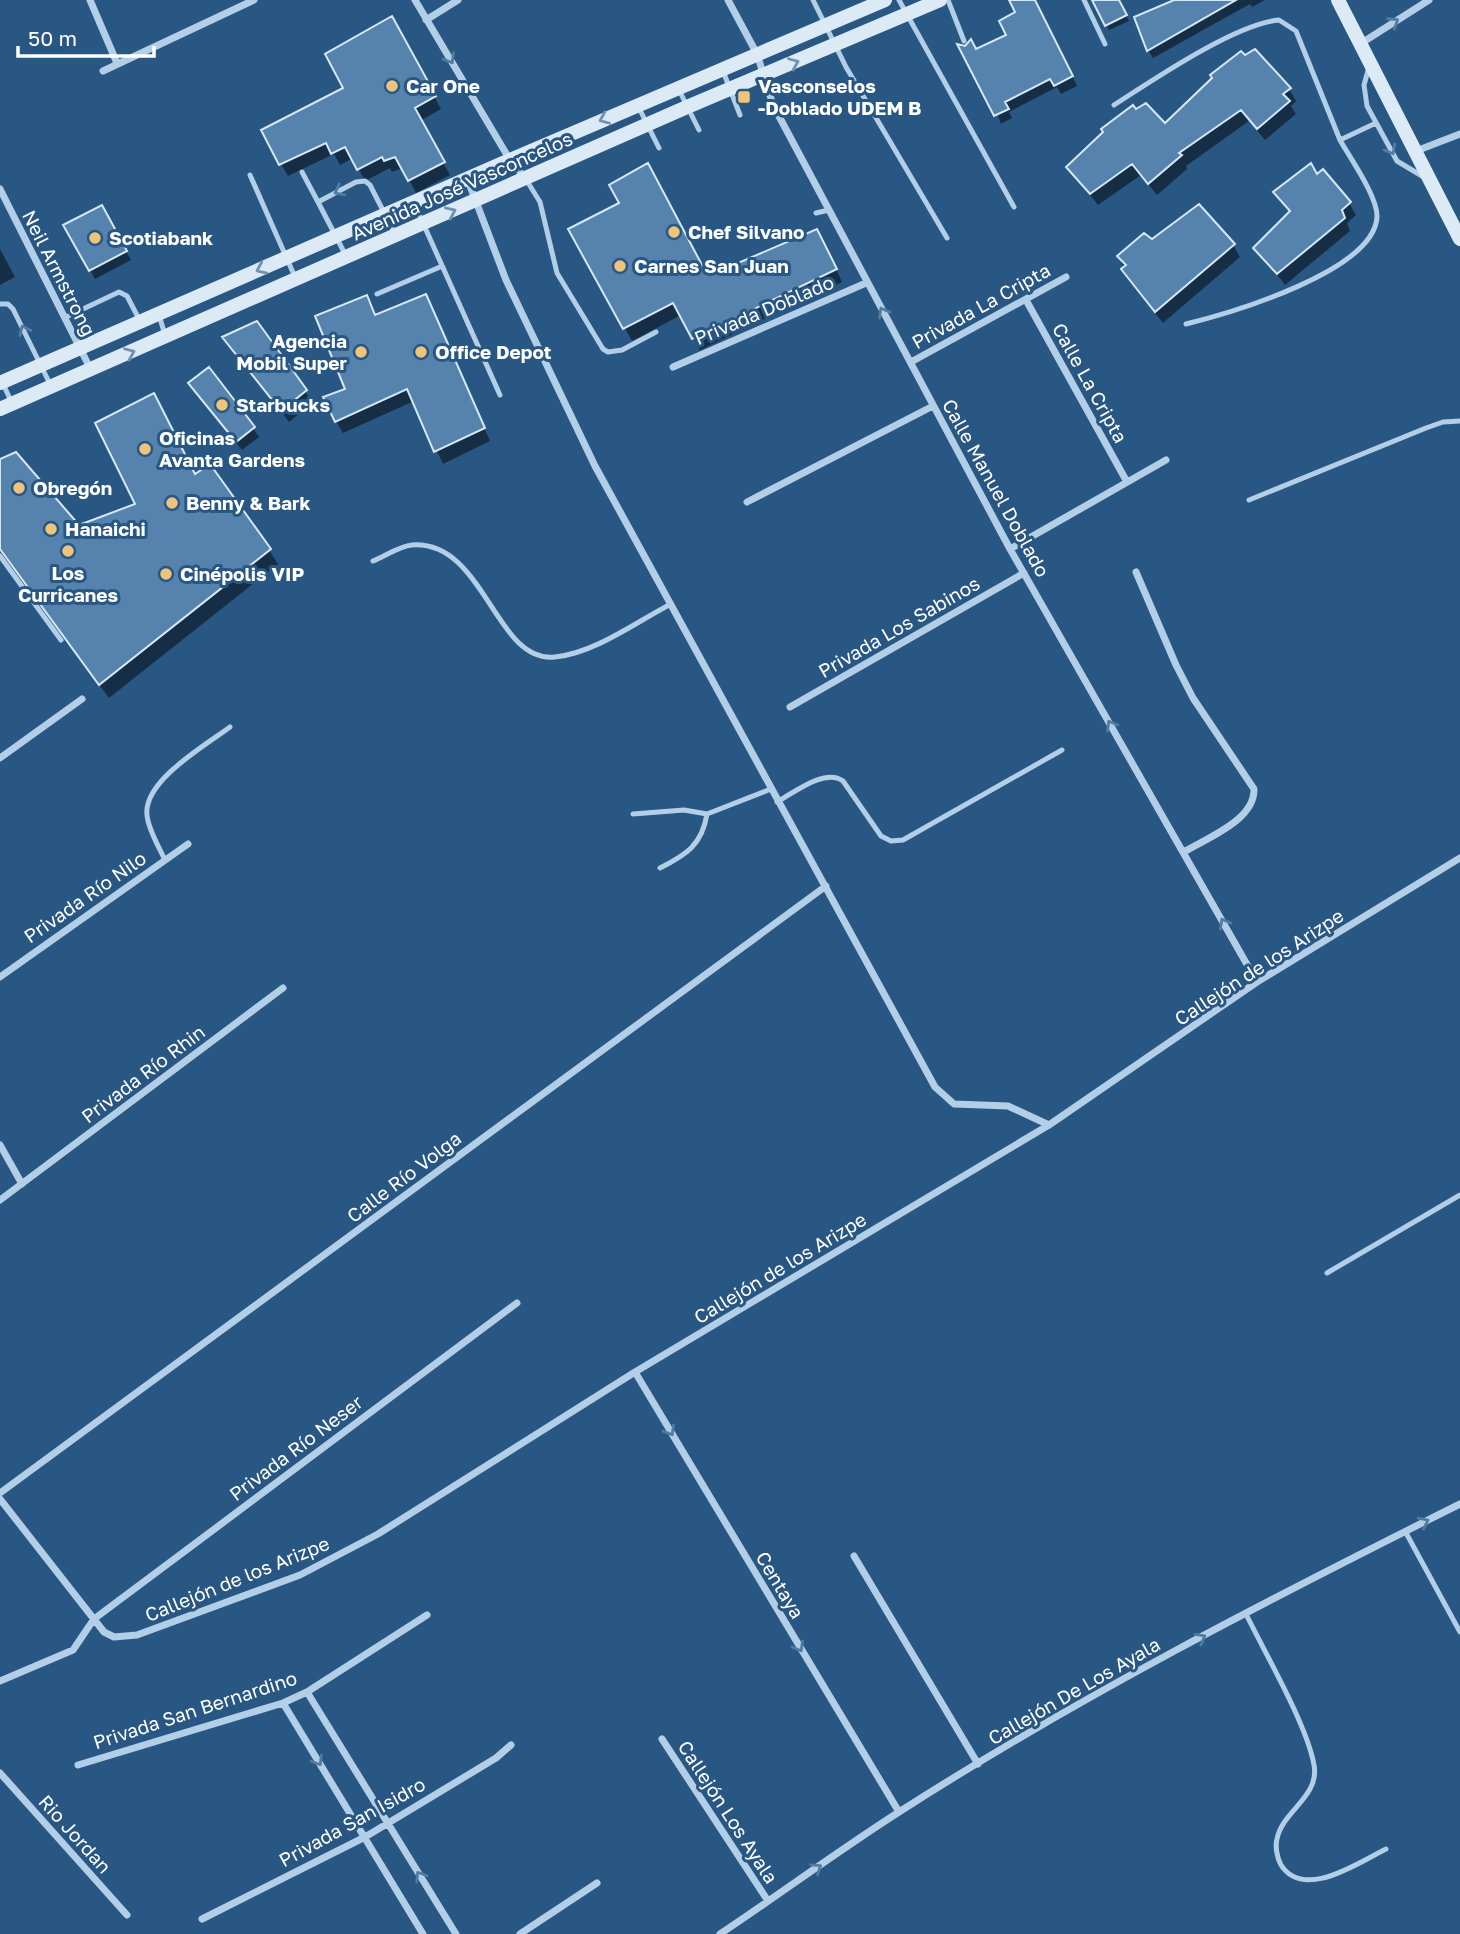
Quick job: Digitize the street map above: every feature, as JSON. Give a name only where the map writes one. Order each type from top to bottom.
[{"type":"main road","name":"Avenida José Vasconcelos","points":[[1,381],[885,0]]},
{"type":"main road","name":"Avenida José Vasconcelos","points":[[6,406],[687,107],[940,0]]},
{"type":"main road","points":[[1338,0],[1460,239]]},
{"type":"street","points":[[90,0],[117,63]]},
{"type":"street","points":[[103,71],[254,0]]},
{"type":"street","points":[[415,0],[510,160],[525,178]]},
{"type":"street","points":[[426,20],[458,0]]},
{"type":"street","name":"Calle Manuel Doblado","points":[[728,0],[757,54],[773,105],[866,283],[1010,549],[1257,982]]},
{"type":"street","points":[[1360,45],[1429,0]]},
{"type":"street","points":[[1416,151],[1460,135]]},
{"type":"street","points":[[467,178],[506,280],[595,466],[941,1095],[962,1105],[1008,1105],[1049,1125]]},
{"type":"street","name":"Neil Armstrong","points":[[0,189],[91,370]]},
{"type":"street","name":"Privada La Cripta","points":[[911,362],[1066,277]]},
{"type":"street","name":"Privada Doblado","points":[[673,366],[866,283]]},
{"type":"street","name":"Calle La Cripta","points":[[1026,300],[1127,482]]},
{"type":"street","points":[[747,502],[933,406]]},
{"type":"street","points":[[1010,549],[1166,460]]},
{"type":"street","points":[[1136,572],[1187,687],[1254,789],[1252,802],[1240,818],[1184,852]]},
{"type":"street","name":"Privada Los Sabinos","points":[[790,707],[1024,573]]},
{"type":"street","points":[[0,758],[82,699]]},
{"type":"street","name":"Privada Río Nilo","points":[[0,977],[188,844]]},
{"type":"street","name":"Callejón de los Arizpe","points":[[0,1499],[104,1632],[114,1637],[137,1635],[300,1575],[377,1534],[635,1373],[1049,1125],[1257,982],[1460,858]]},
{"type":"street","name":"Calle Río Volga","points":[[0,1493],[826,886]]},
{"type":"street","name":"Privada Río Rhin","points":[[0,1200],[283,988]]},
{"type":"street","points":[[0,1145],[22,1184]]},
{"type":"street","name":"Privada Río Neser","points":[[0,1681],[73,1650],[94,1619],[517,1303]]},
{"type":"street","name":"Centaya","points":[[635,1373],[899,1812]]},
{"type":"street","name":"Callejón De Los Ayala","points":[[720,1934],[899,1812],[978,1764],[1246,1614],[1460,1504]]},
{"type":"street","points":[[853,1556],[978,1764]]},
{"type":"street","name":"Privada San Bernardino","points":[[78,1765],[283,1703],[307,1692],[427,1615]]},
{"type":"street","points":[[307,1692],[456,1934]]},
{"type":"street","points":[[283,1703],[423,1934]]},
{"type":"street","name":"Callejón Los Ayala","points":[[662,1740],[768,1901]]},
{"type":"street","name":"Privada San Isidro","points":[[202,1919],[365,1837],[496,1758],[511,1745]]},
{"type":"street","name":"Rio Jordan","points":[[0,1773],[127,1915]]},
{"type":"street","points":[[520,1934],[597,1883]]},
{"type":"lane","points":[[813,0],[834,45],[947,238]]},
{"type":"lane","points":[[899,0],[1014,207]]},
{"type":"lane","points":[[948,0],[964,41]]},
{"type":"lane","points":[[1084,0],[1105,44]]},
{"type":"lane","points":[[1114,105],[1192,57],[1248,29],[1279,20],[1296,31],[1340,140],[1374,202],[1377,215],[1374,229],[1366,243],[1339,264],[1302,283],[1214,317],[1186,324]]},
{"type":"lane","points":[[1370,64],[1364,93],[1397,161],[1411,172],[1432,181]]},
{"type":"lane","points":[[722,68],[740,116]]},
{"type":"lane","points":[[678,88],[699,130]]},
{"type":"lane","points":[[638,105],[659,148]]},
{"type":"lane","points":[[1340,140],[1377,123]]},
{"type":"lane","points":[[302,172],[347,258]]},
{"type":"lane","points":[[250,175],[297,280]]},
{"type":"lane","points":[[525,178],[540,202],[557,273],[603,349],[608,352],[622,350],[656,332]]},
{"type":"lane","points":[[318,202],[362,181],[370,186],[396,237]]},
{"type":"lane","points":[[413,202],[500,395]]},
{"type":"lane","points":[[816,213],[829,210]]},
{"type":"lane","points":[[377,294],[440,267]]},
{"type":"lane","points":[[64,318],[118,292],[127,296],[140,321]]},
{"type":"lane","points":[[0,304],[8,304],[13,309],[51,386]]},
{"type":"lane","points":[[159,314],[166,338]]},
{"type":"lane","points":[[1,381],[6,406]]},
{"type":"lane","points":[[1249,500],[1426,428],[1443,422],[1460,421]]},
{"type":"lane","points":[[373,561],[409,545],[435,546],[460,562],[504,625],[528,651],[553,658],[591,646],[671,604]]},
{"type":"lane","points":[[0,556],[61,640]]},
{"type":"lane","points":[[166,860],[146,814],[153,791],[168,773],[230,727]]},
{"type":"lane","points":[[778,802],[826,776],[836,776],[843,781],[881,836],[891,841],[904,840],[1062,750]]},
{"type":"lane","points":[[633,814],[684,810],[707,814],[771,789]]},
{"type":"lane","points":[[660,869],[688,854],[704,834],[707,814]]},
{"type":"lane","points":[[1327,1273],[1460,1195]]},
{"type":"lane","points":[[1405,1531],[1460,1632]]},
{"type":"lane","points":[[1246,1614],[1299,1725],[1315,1766],[1310,1791],[1276,1838],[1278,1859],[1287,1873],[1306,1880],[1329,1877],[1386,1849]]},
{"type":"building","points":[[1009,0],[1035,0],[1073,76],[1054,86],[1050,79],[1005,102],[1009,109],[994,116],[957,44],[965,46],[971,39],[976,49],[1006,35],[999,21],[1015,12]]},
{"type":"building","points":[[1092,0],[1119,0],[1127,15],[1105,26]]},
{"type":"building","points":[[1174,0],[1236,0],[1147,51],[1134,17]]},
{"type":"building","points":[[392,16],[436,96],[415,108],[445,162],[408,181],[395,157],[384,161],[382,157],[357,170],[345,147],[331,154],[326,143],[279,165],[261,130],[343,88],[325,54]]},
{"type":"building","points":[[1255,49],[1291,88],[1283,94],[1290,101],[1257,129],[1241,110],[1179,153],[1182,155],[1148,184],[1132,164],[1090,194],[1066,167],[1103,132],[1101,129],[1133,105],[1136,109],[1146,103],[1165,123],[1212,78],[1210,75],[1241,51],[1245,55]]},
{"type":"building","points":[[648,163],[702,265],[722,270],[817,229],[837,269],[692,339],[673,303],[623,329],[568,229],[619,203],[609,185]]},
{"type":"building","points":[[1311,163],[1317,174],[1323,169],[1351,202],[1342,210],[1345,218],[1277,274],[1253,248],[1290,211],[1273,192]]},
{"type":"building","points":[[1199,204],[1235,244],[1155,312],[1121,269],[1126,265],[1117,256],[1144,233],[1152,239]]},
{"type":"building","name":"Scotiabank","points":[[102,205],[127,251],[89,271],[63,225]]},
{"type":"building","points":[[426,294],[485,428],[434,452],[407,389],[335,422],[323,397],[345,389],[315,316],[367,295],[375,315]]},
{"type":"building","points":[[257,321],[307,390],[281,411],[222,337]]},
{"type":"building","name":"Starbucks","points":[[209,367],[255,427],[236,442],[188,383]]},
{"type":"building","points":[[154,393],[195,474],[210,464],[271,549],[99,685],[0,549],[0,459],[16,452],[79,525],[135,504],[95,423]]},
{"type":"place","name":"Car One","points":[[392,86]]},
{"type":"place","name":"Vasconselos -Doblado UDEM B","points":[[744,97]]},
{"type":"place","name":"Chef Silvano","points":[[674,232]]},
{"type":"place","name":"Scotiabank","points":[[95,238]]},
{"type":"place","name":"Carnes San Juan","points":[[620,266]]},
{"type":"place","name":"Agencia Mobil Super","points":[[361,352]]},
{"type":"place","name":"Office Depot","points":[[421,352]]},
{"type":"place","name":"Starbucks","points":[[222,405]]},
{"type":"place","name":"Oficinas Avanta Gardens","points":[[145,449]]},
{"type":"place","name":"Obregón","points":[[19,488]]},
{"type":"place","name":"Benny & Bark","points":[[172,503]]},
{"type":"place","name":"Hanaichi","points":[[51,529]]},
{"type":"place","name":"Los Curricanes","points":[[68,551]]},
{"type":"place","name":"Cinépolis VIP","points":[[166,574]]}]
